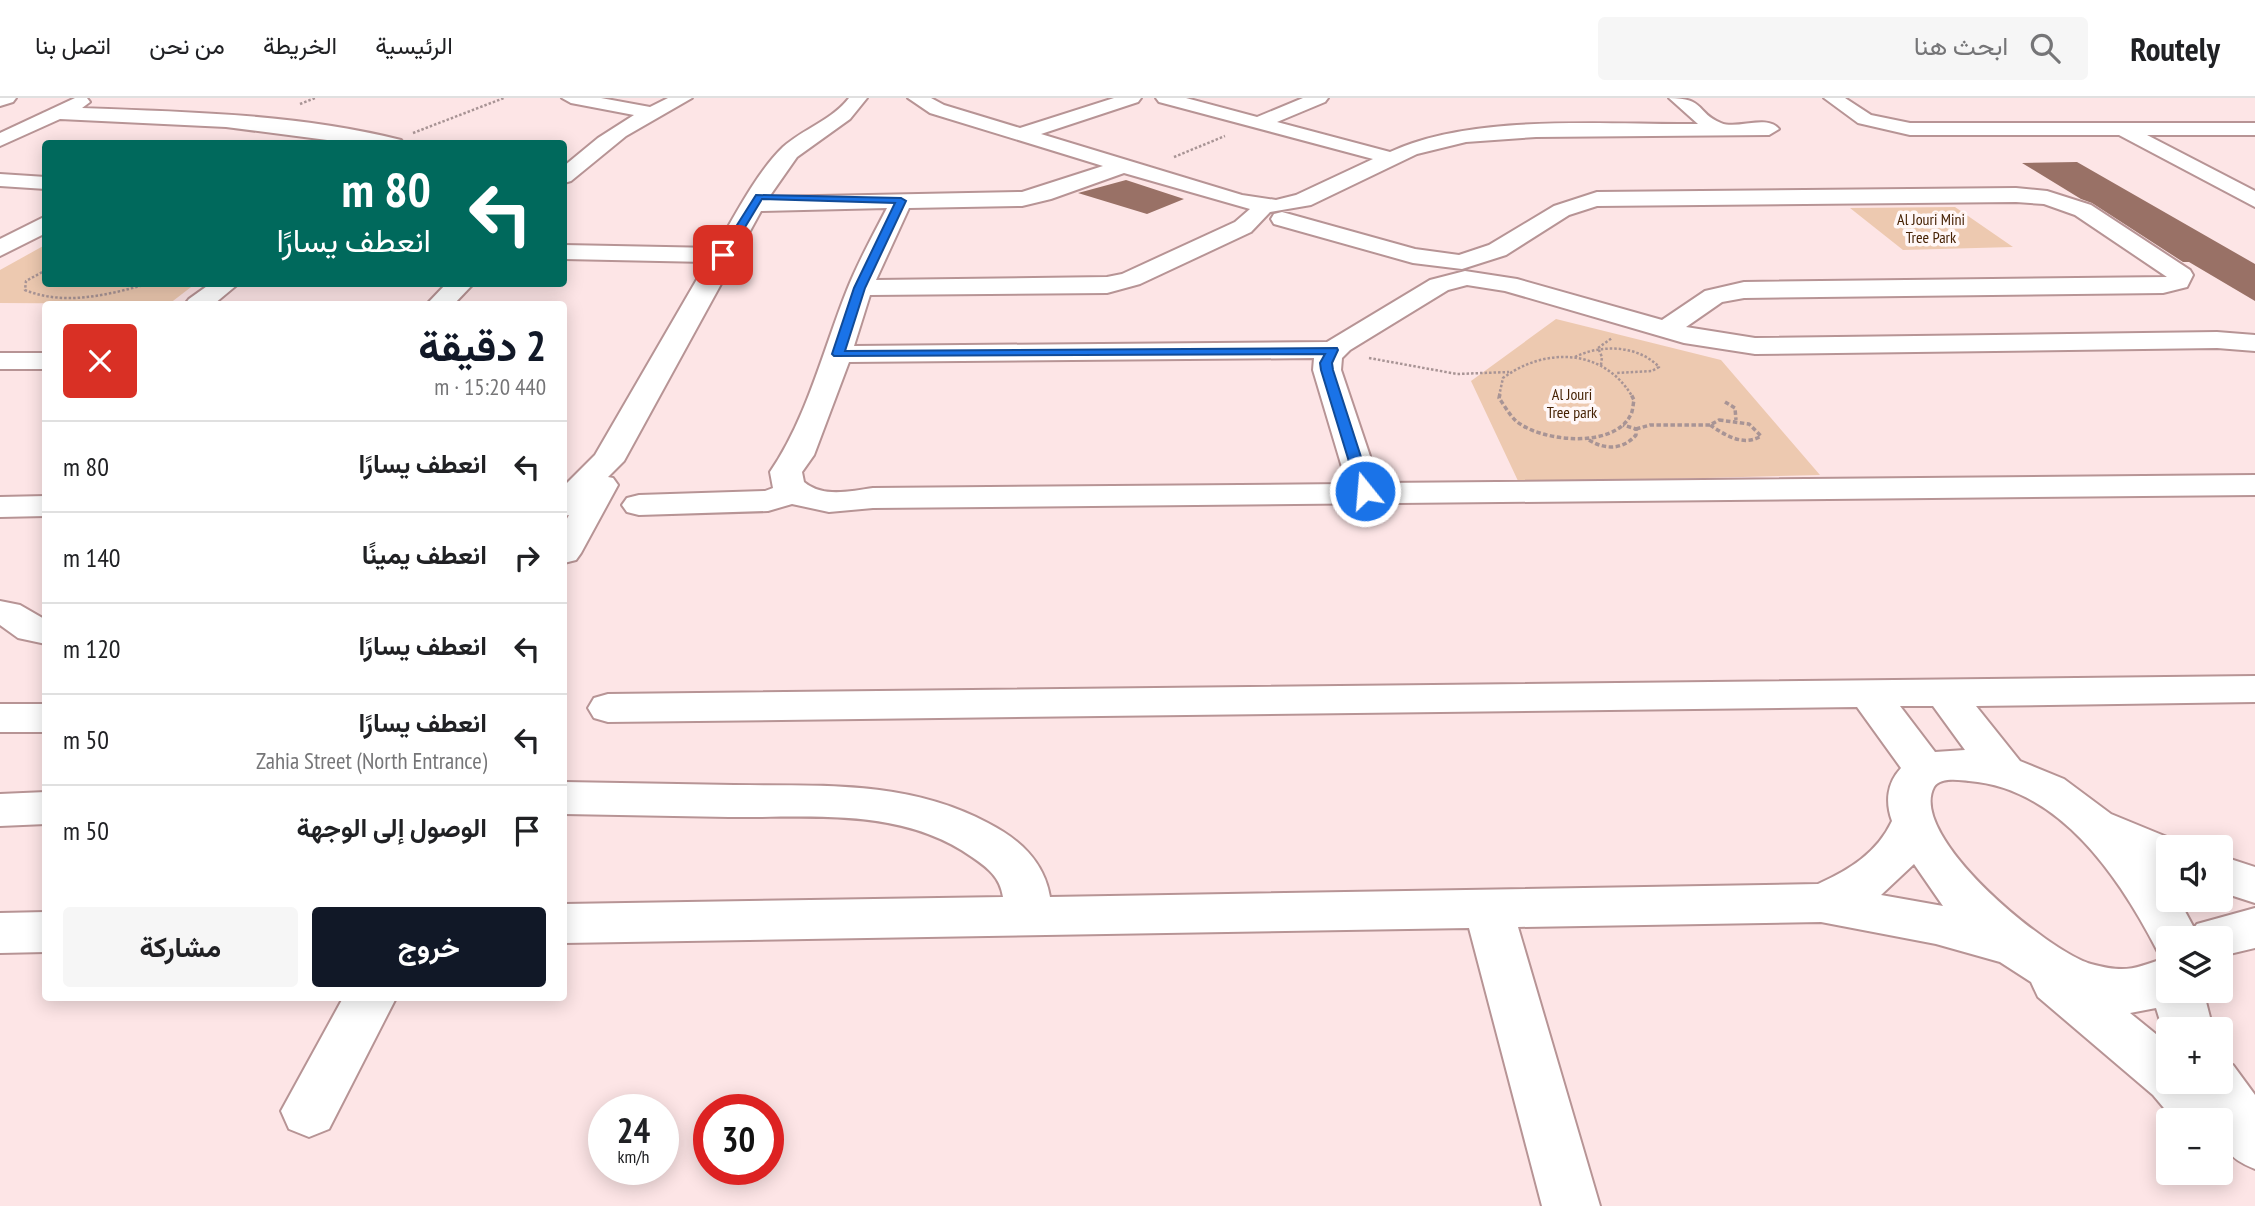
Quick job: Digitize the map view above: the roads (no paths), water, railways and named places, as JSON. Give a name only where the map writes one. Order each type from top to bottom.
[{"type":"street","points":[[0,101],[7,98]]},
{"type":"street","points":[[0,140],[89,98]]},
{"type":"street","points":[[571,98],[652,113]]},
{"type":"street","points":[[567,171],[610,138],[683,98]]},
{"type":"street","points":[[1022,134],[1132,98]]},
{"type":"street","points":[[1165,98],[1391,158]]},
{"type":"street","points":[[1258,123],[1319,98]]},
{"type":"street","points":[[1678,98],[1716,129]]},
{"type":"street","points":[[1833,98],[1865,119],[1910,130],[2255,129]]},
{"type":"street","points":[[908,101],[1508,284],[1708,340],[1755,346],[2227,340],[2255,343]]},
{"type":"street","points":[[567,548],[601,488],[608,461],[725,252],[783,159],[793,149],[863,104]]},
{"type":"street","points":[[57,113],[227,122],[368,140]]},
{"type":"street","points":[[860,288],[1107,285],[1131,279],[1391,158],[1436,142],[1488,134],[1769,129]]},
{"type":"street","points":[[2121,130],[2255,200]]},
{"type":"street","points":[[757,200],[1022,199],[1124,166]]},
{"type":"street","points":[[1863,174],[1890,196]]},
{"type":"street","points":[[2033,176],[2065,197],[2066,200],[2062,202]]},
{"type":"street","points":[[0,180],[42,183]]},
{"type":"street","points":[[1365,491],[1327,370],[1326,363],[1333,350],[1460,269],[1563,209],[1587,200],[2016,195],[2062,202],[2083,210],[2178,271],[2181,279],[2163,285],[1744,290],[1714,296],[1665,330]]},
{"type":"street","points":[[901,201],[860,288],[838,354],[798,455],[786,472],[788,486],[794,492],[814,500],[827,502],[873,498],[1365,491],[2255,485]]},
{"type":"street","points":[[0,249],[42,225]]},
{"type":"street","points":[[567,252],[725,252]]},
{"type":"street","points":[[202,301],[221,287]]},
{"type":"street","points":[[443,301],[457,287]]},
{"type":"street","points":[[2192,342],[2255,352]]},
{"type":"street","points":[[838,354],[1333,350]]},
{"type":"street","points":[[0,361],[42,361]]},
{"type":"street","points":[[798,455],[809,476],[816,481],[835,490],[873,498]]},
{"type":"street","points":[[567,498],[608,461]]},
{"type":"street","points":[[639,505],[768,501],[794,492]]},
{"type":"street","points":[[0,507],[42,506]]},
{"type":"street","points":[[0,612],[10,614],[32,631],[42,632]]},
{"type":"street","points":[[608,708],[2255,689]]},
{"type":"street","points":[[1944,693],[2004,771]]},
{"type":"street","points":[[1869,694],[1926,771]]},
{"type":"street","points":[[0,718],[42,718]]},
{"type":"street","points":[[2156,1066],[2083,1006],[1980,914],[1951,882],[1929,851],[1914,821],[1909,801],[1913,783],[1926,771],[1947,764],[1974,764],[2036,783],[2065,801],[2118,851],[2142,881],[2169,926]]},
{"type":"street","points":[[567,798],[863,803],[928,813],[967,830],[1013,863],[1023,877],[1028,893],[1028,916]]},
{"type":"street","points":[[0,810],[42,808]]},
{"type":"street","points":[[1821,903],[1866,883],[1884,870],[1908,839],[1914,821]]},
{"type":"street","points":[[2088,822],[2156,851]]},
{"type":"street","points":[[2233,878],[2255,885]]},
{"type":"street","points":[[567,924],[1821,903],[1923,921],[2025,954],[2067,978],[2102,989],[2134,992],[2156,987]]},
{"type":"street","points":[[1488,908],[1571,1206]]},
{"type":"street","points":[[2233,933],[2255,928]]},
{"type":"street","points":[[0,933],[42,932]]},
{"type":"street","points":[[309,1111],[368,1001]]},
{"type":"street","points":[[2186,1094],[2199,1108]]},
{"type":"street","points":[[2222,1094],[2255,1142]]},
{"type":"street","points":[[2233,1141],[2255,1160]]},
{"type":"park label","name":"Al Jouri Mini Tree Park","points":[[1931,228]]},
{"type":"park label","name":"Al Jouri Tree park","points":[[1572,403]]}]
